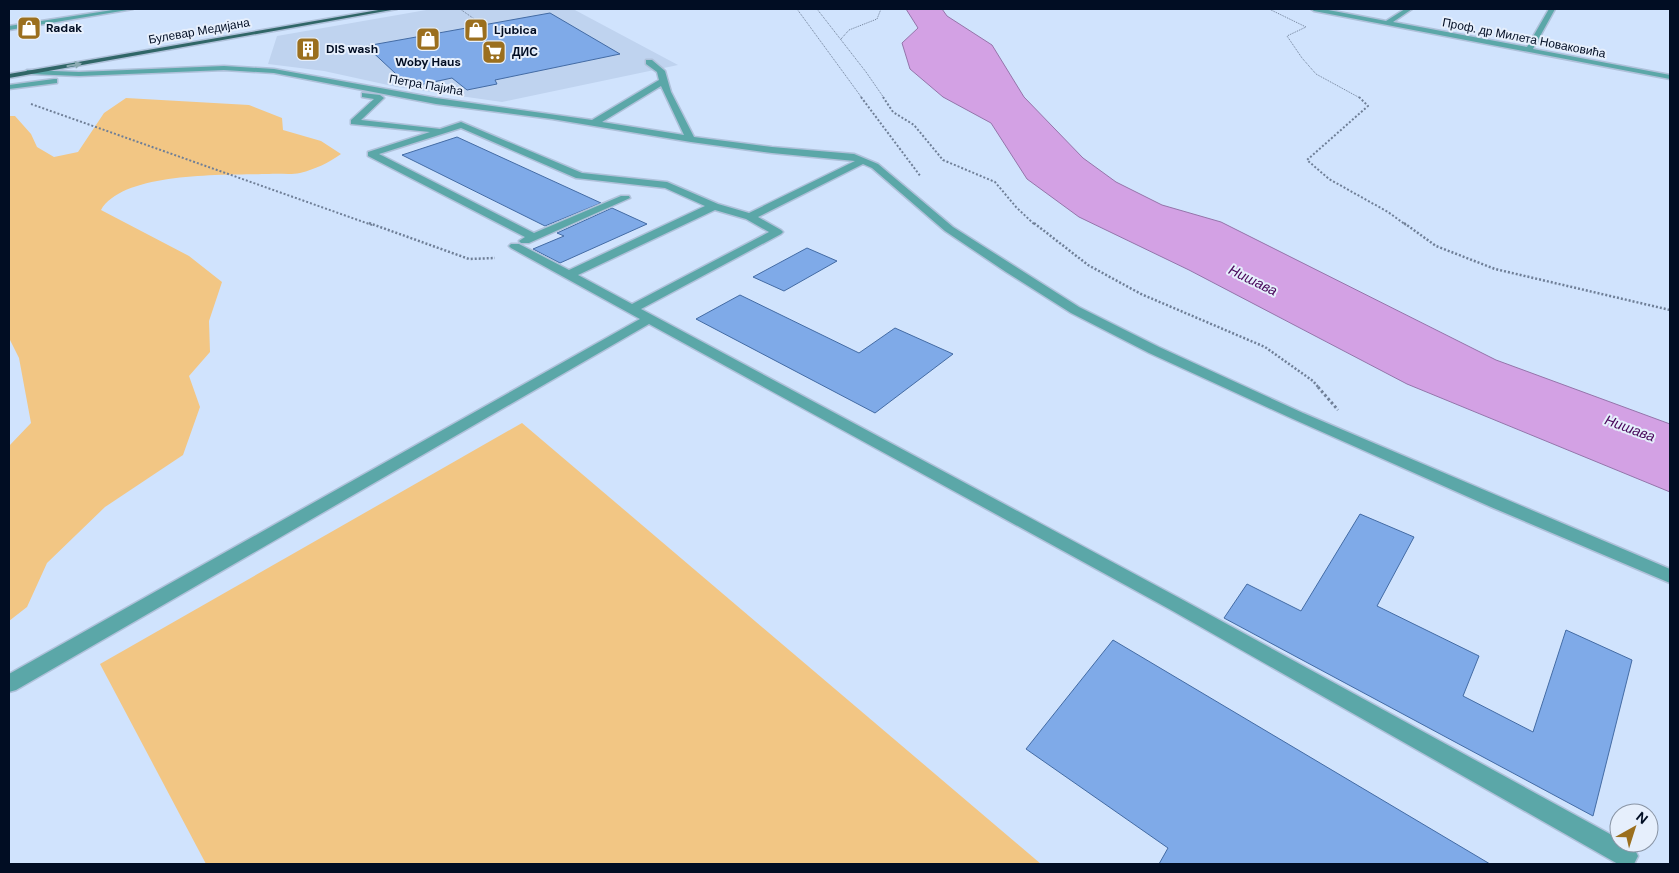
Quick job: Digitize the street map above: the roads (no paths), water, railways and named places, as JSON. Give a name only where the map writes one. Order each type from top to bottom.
[{"type":"main road","name":"Булевар Медијана","points":[[9,68],[355,9]]},
{"type":"main road","name":"Булевар Медијана","points":[[9,76],[394,9]]},
{"type":"street","points":[[36,23],[78,9]]},
{"type":"street","points":[[9,28],[130,9]]},
{"type":"street","name":"Проф. др Милета Новаковића","points":[[1314,9],[1670,77]]},
{"type":"street","points":[[1388,23],[1410,9]]},
{"type":"street","points":[[1529,50],[1552,9]]},
{"type":"street","points":[[649,62],[660,71],[667,92],[691,139]]},
{"type":"street","name":"Петра Пајића","points":[[30,72],[80,74],[224,68],[274,71],[436,101],[595,122],[691,139],[772,150],[854,157],[864,160]]},
{"type":"street","points":[[9,87],[46,81],[95,80],[170,74],[251,75],[380,98],[354,122],[443,130]]},
{"type":"street","points":[[595,122],[663,81]]},
{"type":"street","points":[[533,237],[371,154],[461,124],[580,176],[668,185],[714,206],[750,217],[777,232],[632,309]]},
{"type":"street","points":[[750,217],[864,160],[882,172],[949,229],[1010,270],[1075,310],[1154,350],[1298,416],[1670,576]]},
{"type":"street","points":[[625,198],[514,246],[1177,605],[1626,856]]},
{"type":"street","points":[[569,275],[714,206]]},
{"type":"street","points":[[9,684],[649,319]]},
{"type":"water","name":"Нишава","points":[[906,9],[942,9],[947,16],[992,45],[1024,97],[1083,158],[1116,182],[1162,205],[1221,222],[1496,360],[1670,424],[1670,492],[1407,384],[1189,270],[1079,217],[1027,179],[991,123],[943,97],[910,69],[902,43],[918,28]]},
{"type":"place","name":"Radak","points":[[29,28]]},
{"type":"place","name":"Ljubica","points":[[476,30]]},
{"type":"place","name":"Woby Haus","points":[[428,39]]},
{"type":"place","name":"DIS wash","points":[[308,49]]},
{"type":"place","name":"ДИС","points":[[494,52]]}]
